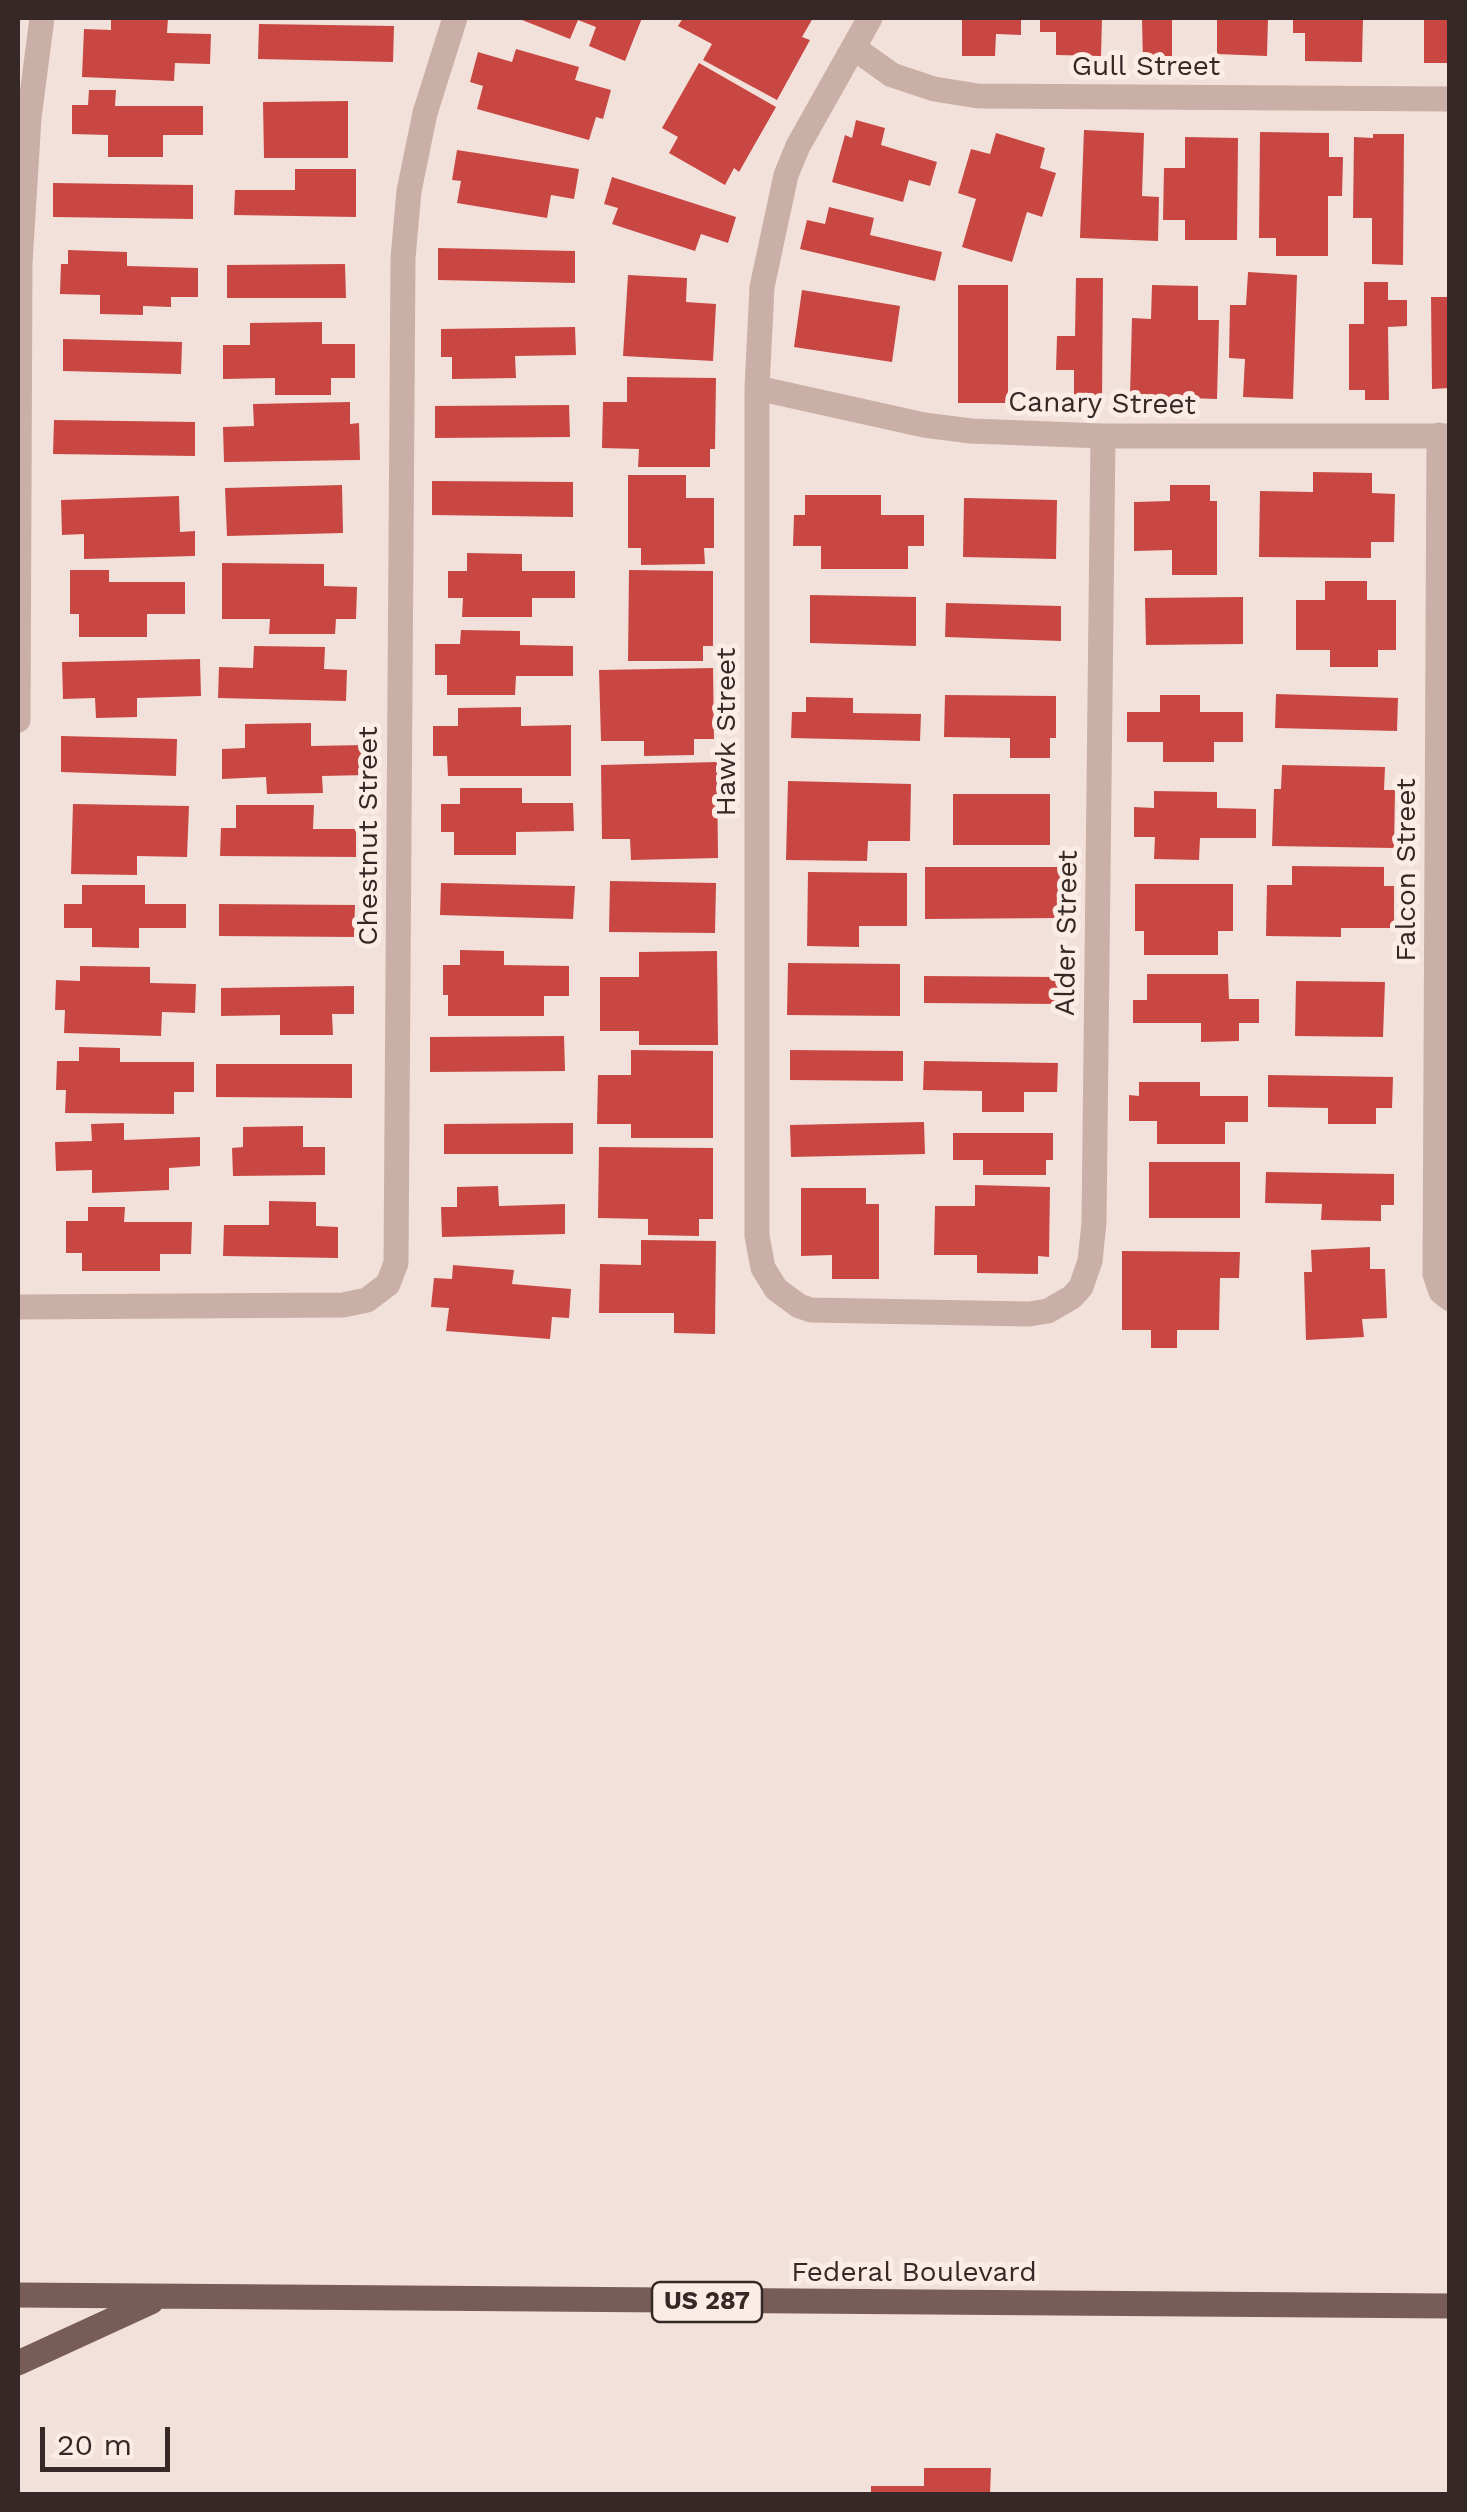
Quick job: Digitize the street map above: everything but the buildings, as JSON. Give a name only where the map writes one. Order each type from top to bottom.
[{"type":"main road","name":"Federal Boulevard","points":[[18,2295],[1450,2306]]},
{"type":"main road","points":[[18,2363],[160,2298]]},
{"type":"street","points":[[18,720],[19,298],[28,118],[42,18]]},
{"type":"street","name":"Chestnut Street","points":[[18,1307],[343,1305],[367,1300],[388,1284],[396,1263],[403,258],[409,191],[424,112],[455,18]]},
{"type":"street","name":"Hawk Street","points":[[870,18],[798,146],[786,175],[762,288],[758,388],[757,1236],[762,1268],[776,1289],[799,1306],[811,1310],[948,1313]]},
{"type":"street","name":"Gull Street","points":[[854,48],[892,75],[934,89],[978,96],[1450,99]]},
{"type":"street","name":"Canary Street","points":[[758,388],[940,427],[1104,436],[1444,436]]},
{"type":"street","name":"Alder Street","points":[[948,1313],[1029,1314],[1048,1310],[1072,1297],[1081,1287],[1090,1261],[1094,1224],[1104,436]]},
{"type":"street","name":"Falcon Street","points":[[1444,436],[1435,1274],[1442,1292],[1450,1299]]}]
